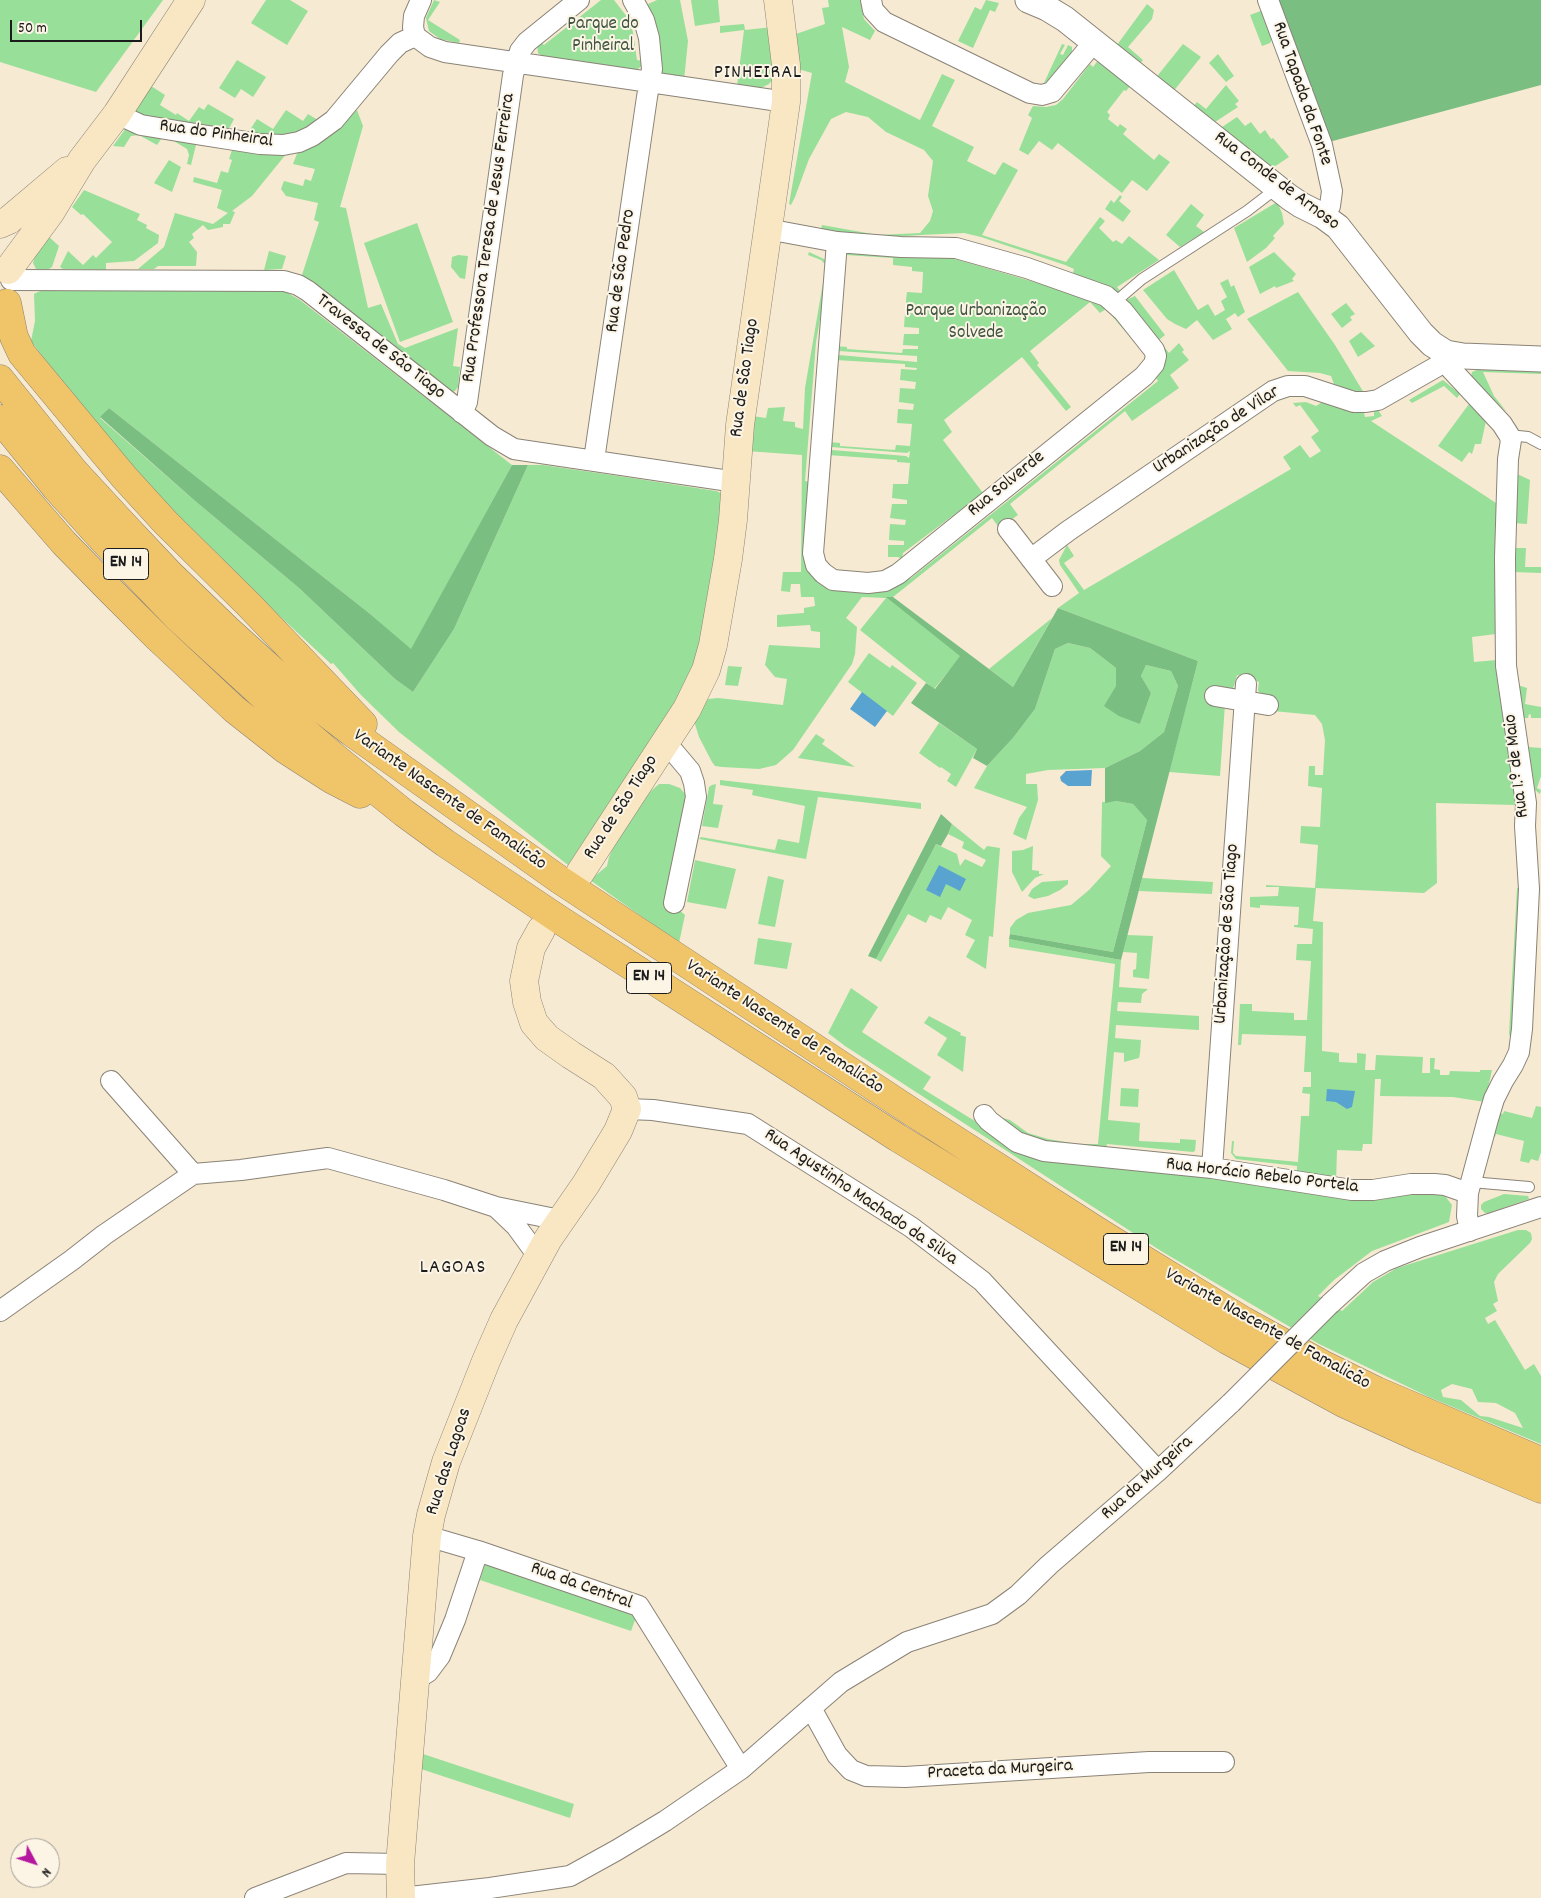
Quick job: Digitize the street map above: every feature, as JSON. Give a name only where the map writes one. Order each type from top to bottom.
[{"type":"highway","points":[[5,285],[14,337],[22,354],[124,477],[410,774]]},
{"type":"highway","name":"Variante Nascente de Famalicão","points":[[0,379],[30,418],[101,500],[170,574],[227,629],[282,678],[410,774],[560,880],[742,1001],[1094,1229],[1236,1316],[1322,1364],[1377,1391],[1541,1461]]},
{"type":"highway","name":"Variante Nascente de Famalicão","points":[[0,419],[62,494],[153,593],[264,697],[404,813],[560,920],[898,1138],[1227,1340],[1343,1403],[1422,1439],[1541,1488]]},
{"type":"highway","points":[[0,469],[64,543],[108,588],[158,638],[234,708],[286,750],[330,779],[404,813]]},
{"type":"main road","points":[[5,285],[82,160],[117,114],[191,0]]},
{"type":"main road","name":"Rua de São Tiago","points":[[580,873],[700,686],[708,661],[725,582],[736,482],[736,453],[786,102],[786,65],[778,0]]},
{"type":"main road","points":[[0,224],[9,220],[82,160]]},
{"type":"main road","points":[[541,930],[531,948],[524,981],[527,1002],[534,1023],[547,1038],[604,1076],[625,1103]]},
{"type":"main road","name":"Rua das Lagoas","points":[[401,1898],[400,1864],[427,1536],[431,1515],[446,1462],[490,1353],[538,1256],[560,1220],[586,1184],[618,1131],[625,1103]]},
{"type":"street","points":[[421,0],[414,16],[412,27],[415,36],[430,48],[445,52],[786,102]]},
{"type":"street","name":"Rua Professora Teresa de Jesus Ferreira","points":[[462,413],[468,402],[513,77],[520,51],[527,42],[579,0]]},
{"type":"street","name":"Rua de São Pedro","points":[[594,460],[652,69],[649,38],[644,20],[633,0]]},
{"type":"street","points":[[871,0],[873,10],[884,22],[1030,93],[1042,95],[1052,92],[1094,42]]},
{"type":"street","name":"Rua Conde de Arnoso","points":[[1028,0],[1047,8],[1064,19],[1278,188],[1301,205],[1323,216],[1338,228],[1421,333],[1446,356],[1541,359]]},
{"type":"street","name":"Rua Tapada da Fonte","points":[[1268,0],[1322,145],[1332,191],[1330,206],[1323,216]]},
{"type":"street","name":"Rua do Pinheiral","points":[[117,114],[141,125],[242,141],[284,145],[298,142],[312,136],[334,120],[389,54],[400,43],[415,36]]},
{"type":"street","name":"Rua Solverde","points":[[767,229],[837,242],[901,247],[956,248],[1027,268],[1101,294],[1114,302],[1124,311],[1154,350],[1156,356],[1150,370],[898,574],[886,581],[868,583],[833,580],[816,565],[813,553],[837,242]]},
{"type":"street","name":"Travessa de São Tiago","points":[[5,285],[284,281],[298,285],[308,291],[462,413],[502,443],[514,449],[736,482]]},
{"type":"street","points":[[1446,356],[1449,367],[1510,435]]},
{"type":"street","name":"Urbanização de Vilar","points":[[1031,559],[1068,531],[1273,391],[1288,386],[1305,386],[1354,402],[1378,400],[1436,367],[1446,356]]},
{"type":"street","name":"Rua 1.º de Maio","points":[[1470,1188],[1494,1099],[1503,1081],[1514,1066],[1519,1052],[1522,1029],[1529,889],[1525,826],[1534,804],[1506,666],[1505,557],[1510,435]]},
{"type":"street","points":[[1008,529],[1052,586]]},
{"type":"street","points":[[1215,696],[1245,692],[1268,705]]},
{"type":"street","name":"Urbanização de São Tiago","points":[[1212,1168],[1245,692]]},
{"type":"street","name":"Rua de São Tiago","points":[[664,744],[682,760],[690,771],[696,797],[674,902]]},
{"type":"street","points":[[111,1081],[193,1174]]},
{"type":"street","name":"Rua Agustinho Machado da Silva","points":[[625,1103],[653,1110],[748,1124],[911,1227],[982,1281],[1158,1471]]},
{"type":"street","name":"Rua Horácio Rebelo Portela","points":[[984,1115],[1017,1142],[1044,1151],[1212,1168],[1352,1190],[1373,1190],[1412,1184],[1434,1184],[1470,1188]]},
{"type":"street","points":[[0,1312],[104,1235],[193,1174],[241,1170],[328,1158],[444,1190],[496,1207],[560,1220]]},
{"type":"street","points":[[1470,1188],[1467,1216],[1470,1231],[1541,1207]]},
{"type":"street","points":[[496,1207],[516,1226],[538,1256]]},
{"type":"street","name":"Rua da Murgeira","points":[[401,1898],[490,1888],[570,1876],[617,1850],[741,1768],[841,1682],[907,1642],[992,1614],[1018,1595],[1049,1565],[1158,1471],[1231,1403],[1330,1304],[1364,1274],[1385,1261],[1420,1247],[1470,1231]]},
{"type":"street","name":"Rua da Central","points":[[427,1536],[478,1551],[639,1606],[741,1768]]},
{"type":"street","points":[[415,1680],[428,1672],[440,1656],[455,1620],[478,1551]]},
{"type":"street","name":"Praceta da Murgeira","points":[[811,1708],[837,1755],[851,1770],[866,1776],[905,1776],[1150,1762],[1224,1762]]},
{"type":"street","points":[[255,1898],[346,1863],[400,1864]]},
{"type":"lane","points":[[1114,302],[1142,279],[1247,212],[1278,188]]},
{"type":"lane","points":[[1510,435],[1528,437],[1541,444]]},
{"type":"lane","name":"Rua Horácio Rebelo Portela","points":[[1470,1188],[1529,1188]]},
{"type":"green space","points":[[0,0],[163,0],[96,92],[0,62]]},
{"type":"green space","points":[[266,0],[290,0],[308,11],[287,45],[251,23]]},
{"type":"green space","points":[[434,0],[440,2],[428,20],[460,40],[459,43],[440,39],[429,31],[426,18]]},
{"type":"green space","name":"Parque do Pinheiral","points":[[601,0],[614,0],[628,18],[633,32],[637,60],[644,61],[642,66],[631,71],[542,56],[538,53],[537,44],[539,40],[544,45]]},
{"type":"green space","points":[[657,0],[680,0],[688,41],[684,80],[669,77],[661,72],[655,39],[659,38],[648,4]]},
{"type":"green space","points":[[691,0],[718,0],[720,22],[695,26]]},
{"type":"green space","points":[[828,0],[860,0],[864,19],[875,31],[870,40],[842,27],[849,67],[845,82],[920,120],[942,74],[955,80],[932,126],[974,147],[967,161],[995,175],[1003,162],[1018,170],[982,235],[1066,262],[1100,217],[1105,221],[1099,228],[1113,242],[1116,240],[1122,244],[1129,236],[1159,260],[1117,287],[1121,292],[1115,294],[1073,273],[1074,269],[1065,265],[964,233],[879,238],[821,230],[822,225],[878,235],[920,233],[930,221],[933,211],[928,196],[933,161],[924,150],[886,132],[868,117],[846,112],[831,119],[809,159],[795,197],[791,205],[789,204],[812,73],[798,69],[793,35],[825,24],[822,8],[829,7]]},
{"type":"green space","points":[[986,0],[999,3],[995,12],[990,10],[973,48],[958,41],[975,7],[981,10]]},
{"type":"green space","points":[[1276,0],[1541,0],[1541,85],[1329,142]]},
{"type":"green space","points":[[1147,4],[1154,10],[1152,19],[1128,47],[1143,60],[1137,67],[1114,49]]},
{"type":"green space","points":[[1263,10],[1273,38],[1270,43],[1262,46],[1250,15]]},
{"type":"green space","points":[[744,24],[745,30],[772,27],[774,78],[769,84],[761,88],[737,86],[744,30],[720,33],[720,26]]},
{"type":"green space","points":[[1062,44],[1065,45],[1060,54],[1063,55],[1068,45],[1072,47],[1072,52],[1049,81],[1044,83]]},
{"type":"green space","points":[[1183,44],[1201,57],[1172,93],[1154,80]]},
{"type":"green space","points":[[1218,54],[1234,76],[1226,82],[1209,63]]},
{"type":"green space","points":[[1099,59],[1131,85],[1126,91],[1124,90],[1107,112],[1110,115],[1108,119],[1118,127],[1120,124],[1127,129],[1123,134],[1154,160],[1159,154],[1170,162],[1147,191],[1132,180],[1122,193],[1058,143],[1052,150],[1039,141],[1028,155],[1019,150],[1032,118],[1028,115],[1033,106],[1046,107],[1056,105],[1063,99],[1090,64],[1093,67]]},
{"type":"green space","points":[[237,60],[266,77],[253,97],[241,89],[235,98],[219,88]]},
{"type":"green space","points":[[1226,85],[1239,101],[1235,104],[1238,107],[1212,124],[1192,108],[1197,102],[1206,109]]},
{"type":"green space","points":[[151,86],[165,95],[160,105],[189,121],[199,107],[204,110],[208,104],[234,119],[226,134],[137,117],[136,111]]},
{"type":"green space","points":[[286,110],[303,121],[308,114],[321,122],[286,138],[246,136],[257,119],[273,129]]},
{"type":"green space","points":[[357,110],[363,126],[340,207],[346,208],[368,308],[381,304],[398,344],[405,348],[458,328],[453,366],[460,367],[458,387],[455,391],[451,392],[395,346],[302,275],[319,222],[314,220],[318,203],[286,196],[281,189],[284,181],[303,186],[305,179],[311,181],[315,169],[293,164],[298,151],[337,129]]},
{"type":"green space","points":[[1237,117],[1245,126],[1251,122],[1260,134],[1265,130],[1289,157],[1268,171],[1219,129]]},
{"type":"green space","points":[[126,128],[192,137],[196,145],[191,165],[187,164],[189,155],[187,149],[164,135],[157,145],[139,135],[131,136],[124,147],[113,146]]},
{"type":"green space","points":[[234,144],[287,153],[252,196],[232,211],[235,212],[230,224],[223,224],[223,227],[208,230],[203,225],[192,234],[194,238],[189,242],[197,252],[196,266],[158,266],[154,269],[138,269],[164,247],[175,213],[213,224],[228,213],[217,208],[222,190],[193,182],[194,177],[217,183],[221,171],[228,173],[232,160],[229,159]]},
{"type":"green space","points":[[169,160],[181,167],[172,192],[154,183]]},
{"type":"green space","points":[[84,190],[140,214],[137,220],[147,225],[146,228],[159,235],[158,243],[134,261],[106,263],[106,270],[63,269],[60,267],[68,251],[83,265],[93,255],[96,258],[112,242],[83,214],[81,215],[72,207]]},
{"type":"green space","points":[[1120,195],[1122,197],[1119,201],[1131,211],[1123,222],[1105,209],[1111,200],[1114,203]]},
{"type":"green space","points":[[1277,202],[1284,224],[1273,236],[1275,238],[1266,248],[1247,262],[1234,228]]},
{"type":"green space","points":[[1191,204],[1204,215],[1196,226],[1204,232],[1180,247],[1166,235]]},
{"type":"green space","points":[[417,223],[453,322],[400,342],[364,243]]},
{"type":"green space","points":[[48,236],[59,246],[52,267],[49,269],[36,269],[33,263],[38,246]]},
{"type":"green space","points":[[269,251],[286,256],[282,269],[264,270]]},
{"type":"green space","name":"Parque Urbanização Solvede","points":[[851,251],[916,257],[948,257],[1083,296],[1109,306],[1137,345],[1106,309],[1100,313],[1090,302],[1030,351],[1039,363],[1037,365],[1071,407],[1066,411],[1022,357],[944,420],[952,432],[943,440],[983,493],[903,553],[902,559],[888,557],[888,545],[904,545],[904,541],[889,540],[890,524],[905,525],[906,520],[890,518],[892,504],[907,504],[907,500],[892,498],[893,484],[908,484],[910,463],[897,462],[897,460],[828,455],[832,450],[906,456],[909,458],[910,451],[907,453],[831,447],[829,442],[840,443],[840,446],[895,450],[896,445],[910,446],[912,424],[897,423],[898,409],[913,410],[914,404],[899,402],[900,388],[915,389],[916,382],[900,380],[901,369],[916,370],[917,368],[905,367],[905,364],[835,360],[839,355],[917,362],[917,356],[838,351],[836,346],[847,347],[847,349],[902,353],[903,349],[918,349],[918,346],[903,345],[904,334],[919,334],[919,328],[904,327],[905,313],[921,313],[921,307],[906,306],[906,300],[907,292],[922,293],[923,272],[912,271],[912,267],[893,265],[893,258],[846,255]]},
{"type":"green space","points":[[809,252],[826,260],[828,274],[816,342],[805,481],[811,482],[820,578],[905,574],[910,579],[1158,381],[1125,303],[1126,300],[1135,296],[1165,335],[1159,340],[1169,353],[1179,343],[1184,350],[1182,352],[1189,360],[1170,375],[1179,388],[1132,421],[1125,411],[1010,504],[1018,515],[1000,529],[992,518],[893,597],[887,597],[961,656],[934,689],[860,630],[886,598],[862,597],[846,618],[857,627],[855,654],[852,664],[793,750],[776,765],[759,769],[715,766],[699,737],[694,721],[705,702],[708,699],[718,698],[783,705],[787,679],[775,677],[765,665],[769,645],[820,648],[820,632],[811,631],[810,625],[777,627],[777,615],[804,613],[804,608],[815,606],[814,597],[801,597],[800,584],[791,584],[790,592],[781,591],[783,572],[801,572],[802,455],[747,451],[752,416],[766,418],[768,408],[785,407],[783,421],[795,422],[795,427],[803,429],[805,388],[826,265],[821,260],[808,255]]},
{"type":"green space","points":[[1274,252],[1296,274],[1292,279],[1294,281],[1276,288],[1275,286],[1260,294],[1249,267]]},
{"type":"green space","points":[[458,255],[468,256],[465,279],[460,278],[451,267],[452,257]]},
{"type":"green space","points":[[1174,270],[1198,310],[1208,304],[1215,316],[1225,310],[1221,301],[1227,297],[1220,283],[1228,279],[1231,287],[1234,285],[1245,312],[1238,317],[1235,313],[1226,319],[1232,329],[1213,340],[1197,320],[1186,329],[1167,319],[1143,290]]},
{"type":"green space","points":[[44,289],[276,290],[286,292],[300,300],[512,465],[411,650],[369,613],[109,408],[100,418],[299,588],[395,679],[413,692],[454,629],[528,465],[543,465],[632,478],[716,491],[723,494],[721,522],[700,649],[685,685],[653,737],[568,865],[399,732],[361,695],[333,663],[331,664],[241,580],[143,480],[93,424],[31,341],[35,321],[34,294]]},
{"type":"green space","points":[[1298,292],[1335,345],[1364,393],[1355,392],[1334,384],[1331,376],[1320,373],[1288,371],[1247,319]]},
{"type":"green space","points":[[1346,303],[1355,314],[1350,317],[1352,320],[1342,328],[1331,314]]},
{"type":"green space","points":[[1361,332],[1375,346],[1358,357],[1349,341]]},
{"type":"green space","points":[[1479,369],[1541,371],[1541,374],[1483,372],[1494,396],[1507,412],[1473,380],[1472,372]]},
{"type":"green space","points":[[1443,380],[1460,394],[1457,398],[1444,386],[1412,403],[1409,400]]},
{"type":"green space","points":[[1324,401],[1364,413],[1365,417],[1374,416],[1374,411],[1378,410],[1382,416],[1371,421],[1496,503],[1496,634],[1472,637],[1474,662],[1497,660],[1498,688],[1510,737],[1516,805],[1436,803],[1437,883],[1424,893],[1316,888],[1313,921],[1323,922],[1322,1051],[1339,1053],[1339,1062],[1357,1063],[1357,1053],[1366,1054],[1365,1070],[1375,1070],[1376,1055],[1423,1057],[1422,1073],[1430,1073],[1430,1058],[1435,1058],[1434,1069],[1440,1070],[1440,1075],[1449,1075],[1450,1071],[1480,1072],[1480,1070],[1492,1070],[1485,1102],[1453,1097],[1380,1096],[1381,1079],[1375,1079],[1372,1144],[1363,1144],[1362,1151],[1337,1150],[1336,1182],[1297,1175],[1297,1166],[1236,1159],[1231,1153],[1232,1141],[1234,1141],[1233,1153],[1236,1156],[1298,1162],[1301,1116],[1309,1116],[1310,1094],[1302,1093],[1303,1087],[1311,1087],[1311,1072],[1304,1072],[1306,1036],[1242,1034],[1241,1045],[1238,1045],[1240,1004],[1252,1004],[1252,1011],[1294,1013],[1294,1020],[1307,1020],[1311,961],[1296,960],[1297,944],[1312,944],[1313,929],[1294,927],[1294,925],[1298,925],[1299,907],[1260,905],[1260,908],[1250,907],[1250,897],[1278,896],[1279,887],[1266,887],[1266,885],[1315,888],[1318,845],[1300,843],[1301,826],[1320,827],[1322,788],[1308,786],[1309,766],[1315,766],[1315,775],[1323,775],[1325,740],[1322,724],[1315,715],[1273,711],[1258,690],[1259,682],[1237,675],[1225,704],[1220,776],[1169,772],[1198,661],[1058,608],[1079,593],[1060,565],[1059,560],[1067,545],[1074,556],[1064,563],[1084,590],[1291,469],[1283,457],[1300,445],[1310,458],[1321,451],[1311,437],[1319,431],[1300,405],[1296,407],[1293,403],[1306,402],[1316,406]]},
{"type":"green space","points":[[1469,404],[1486,421],[1481,444],[1475,444],[1472,454],[1469,452],[1462,462],[1438,446]]},
{"type":"green space","points":[[109,408],[369,613],[411,649],[512,465],[528,465],[454,629],[413,692],[395,679],[299,588],[194,500],[100,417]]},
{"type":"green space","points":[[1513,472],[1530,480],[1527,524],[1513,523]]},
{"type":"green space","points":[[1513,548],[1526,548],[1525,567],[1541,567],[1541,573],[1513,572]]},
{"type":"green space","points":[[886,597],[893,597],[1013,687],[1058,608],[1198,661],[1121,960],[1009,939],[1010,934],[1113,952],[1147,820],[1133,804],[1116,801],[1105,803],[1105,768],[1140,751],[1164,732],[1178,686],[1171,671],[1146,665],[1141,676],[1151,693],[1140,724],[1119,716],[1104,706],[1116,686],[1116,668],[1090,648],[1068,643],[1055,649],[1035,709],[1013,738],[987,766],[973,758],[977,749],[911,703],[926,683],[935,689],[960,656]]},
{"type":"green space","points":[[1052,618],[1013,687],[989,669]]},
{"type":"green space","points":[[1068,643],[1090,648],[1116,668],[1116,686],[1140,724],[1151,693],[1141,676],[1146,665],[1171,671],[1178,686],[1164,732],[1140,751],[1105,768],[1048,770],[1026,774],[1026,784],[1037,784],[1038,800],[1026,840],[1013,834],[1019,818],[1027,807],[974,788],[987,766],[1013,738],[1035,709],[1055,649]]},
{"type":"green space","points":[[869,653],[890,668],[892,665],[917,683],[893,716],[848,682]]},
{"type":"green space","points":[[728,666],[742,667],[738,686],[725,685]]},
{"type":"green space","points":[[1518,685],[1527,688],[1525,704],[1541,707],[1541,718],[1531,718],[1529,714],[1528,718],[1524,718],[1518,696]]},
{"type":"green space","points":[[939,723],[977,749],[956,787],[947,781],[951,774],[919,753]]},
{"type":"green space","points":[[816,734],[825,740],[822,744],[855,767],[798,758]]},
{"type":"green space","points":[[1528,747],[1541,748],[1541,776],[1537,788],[1541,790],[1540,794],[1535,790]]},
{"type":"green space","points":[[720,780],[921,803],[921,809],[818,797],[806,859],[699,839],[701,837],[775,850],[778,839],[799,843],[805,806],[752,795],[753,790],[720,785]]},
{"type":"green space","points":[[659,784],[669,784],[680,788],[686,795],[666,899],[685,915],[679,943],[590,880],[607,866],[616,842],[634,813]]},
{"type":"green space","points":[[716,784],[713,804],[723,805],[718,828],[702,826],[709,787]]},
{"type":"green space","points":[[1116,801],[1133,804],[1147,820],[1113,952],[1010,934],[1010,928],[1016,920],[1028,913],[1071,905],[1089,890],[1111,866],[1101,856],[1102,802]]},
{"type":"green space","points":[[941,814],[952,824],[948,834],[941,846],[936,844],[876,959],[868,956]]},
{"type":"green space","points":[[952,824],[984,850],[987,846],[1000,848],[993,937],[989,936],[986,969],[966,957],[975,940],[965,935],[972,920],[948,907],[941,920],[930,915],[926,923],[908,914],[881,962],[876,959],[936,844],[957,854],[960,866],[965,859],[982,867],[986,860],[962,848],[964,842],[948,834]]},
{"type":"green space","points":[[1033,846],[1032,870],[1039,871],[1039,874],[1044,874],[1035,878],[1022,892],[1012,872],[1012,851],[1023,850]]},
{"type":"green space","points":[[695,860],[736,869],[726,909],[687,902]]},
{"type":"green space","points":[[768,876],[784,880],[775,927],[758,924]]},
{"type":"green space","points":[[1142,878],[1213,882],[1212,894],[1139,891]]},
{"type":"green space","points":[[1068,880],[1068,884],[1048,896],[1034,899],[1028,896],[1032,889],[1042,882]]},
{"type":"green space","points":[[1517,888],[1523,888],[1513,1044],[1509,1034]]},
{"type":"green space","points":[[1127,935],[1153,936],[1149,979],[1133,977],[1133,970],[1136,969],[1137,953],[1123,952]]},
{"type":"green space","points":[[758,938],[792,943],[787,969],[754,964]]},
{"type":"green space","points":[[1009,939],[1121,960],[1119,987],[1148,989],[1142,994],[1141,1003],[1118,1002],[1117,1011],[1199,1016],[1199,1030],[1116,1025],[1115,1038],[1141,1040],[1140,1053],[1139,1058],[1124,1062],[1124,1053],[1114,1052],[1108,1120],[1140,1123],[1139,1141],[1180,1143],[1180,1139],[1196,1140],[1195,1151],[1107,1144],[1105,1153],[1031,1142],[995,1116],[1010,1120],[1028,1133],[1048,1139],[1077,1144],[1098,1144],[1115,964],[1009,947]]},
{"type":"green space","points":[[851,988],[878,1007],[862,1032],[931,1077],[923,1089],[1025,1152],[1434,1191],[1445,1196],[1452,1205],[1449,1222],[1372,1251],[1334,1280],[1318,1296],[1342,1311],[1373,1282],[1397,1268],[1518,1230],[1526,1230],[1531,1233],[1532,1239],[1498,1274],[1494,1282],[1498,1301],[1493,1304],[1497,1311],[1485,1318],[1488,1324],[1495,1320],[1525,1370],[1534,1364],[1541,1376],[1541,1444],[1429,1397],[1319,1344],[1161,1251],[845,1046],[828,1033]],"holes":[[[1452,1384],[1472,1389],[1478,1402],[1496,1403],[1515,1413],[1523,1428],[1480,1416],[1461,1400],[1443,1397],[1441,1390]]]},
{"type":"green space","points":[[929,1016],[966,1037],[963,1072],[937,1055],[947,1038],[924,1023]]},
{"type":"green space","points":[[1121,1088],[1139,1089],[1138,1107],[1120,1106]]},
{"type":"green space","points":[[1536,1106],[1541,1107],[1541,1152],[1538,1161],[1531,1159],[1529,1163],[1520,1161],[1524,1141],[1496,1134],[1495,1137],[1491,1137],[1497,1113],[1503,1114],[1504,1111],[1532,1118]]},
{"type":"green space","points":[[1504,1194],[1528,1196],[1529,1199],[1489,1213],[1485,1213],[1481,1209],[1481,1205],[1484,1202]]},
{"type":"green space","points":[[486,1562],[638,1612],[631,1631],[480,1580]]},
{"type":"green space","points":[[423,1754],[574,1804],[570,1818],[421,1769]]},
{"type":"water","points":[[862,692],[887,711],[875,727],[850,709]]},
{"type":"water","points":[[1092,770],[1091,786],[1068,786],[1061,781],[1060,777],[1066,771]]},
{"type":"water","points":[[939,865],[966,879],[960,891],[946,884],[940,897],[926,890]]},
{"type":"water","points":[[1327,1089],[1355,1091],[1352,1107],[1347,1109],[1336,1102],[1326,1101]]},
{"type":"district","name":"PINHEIRAL","points":[[758,74]]},
{"type":"district","name":"LAGOAS","points":[[453,1269]]}]
